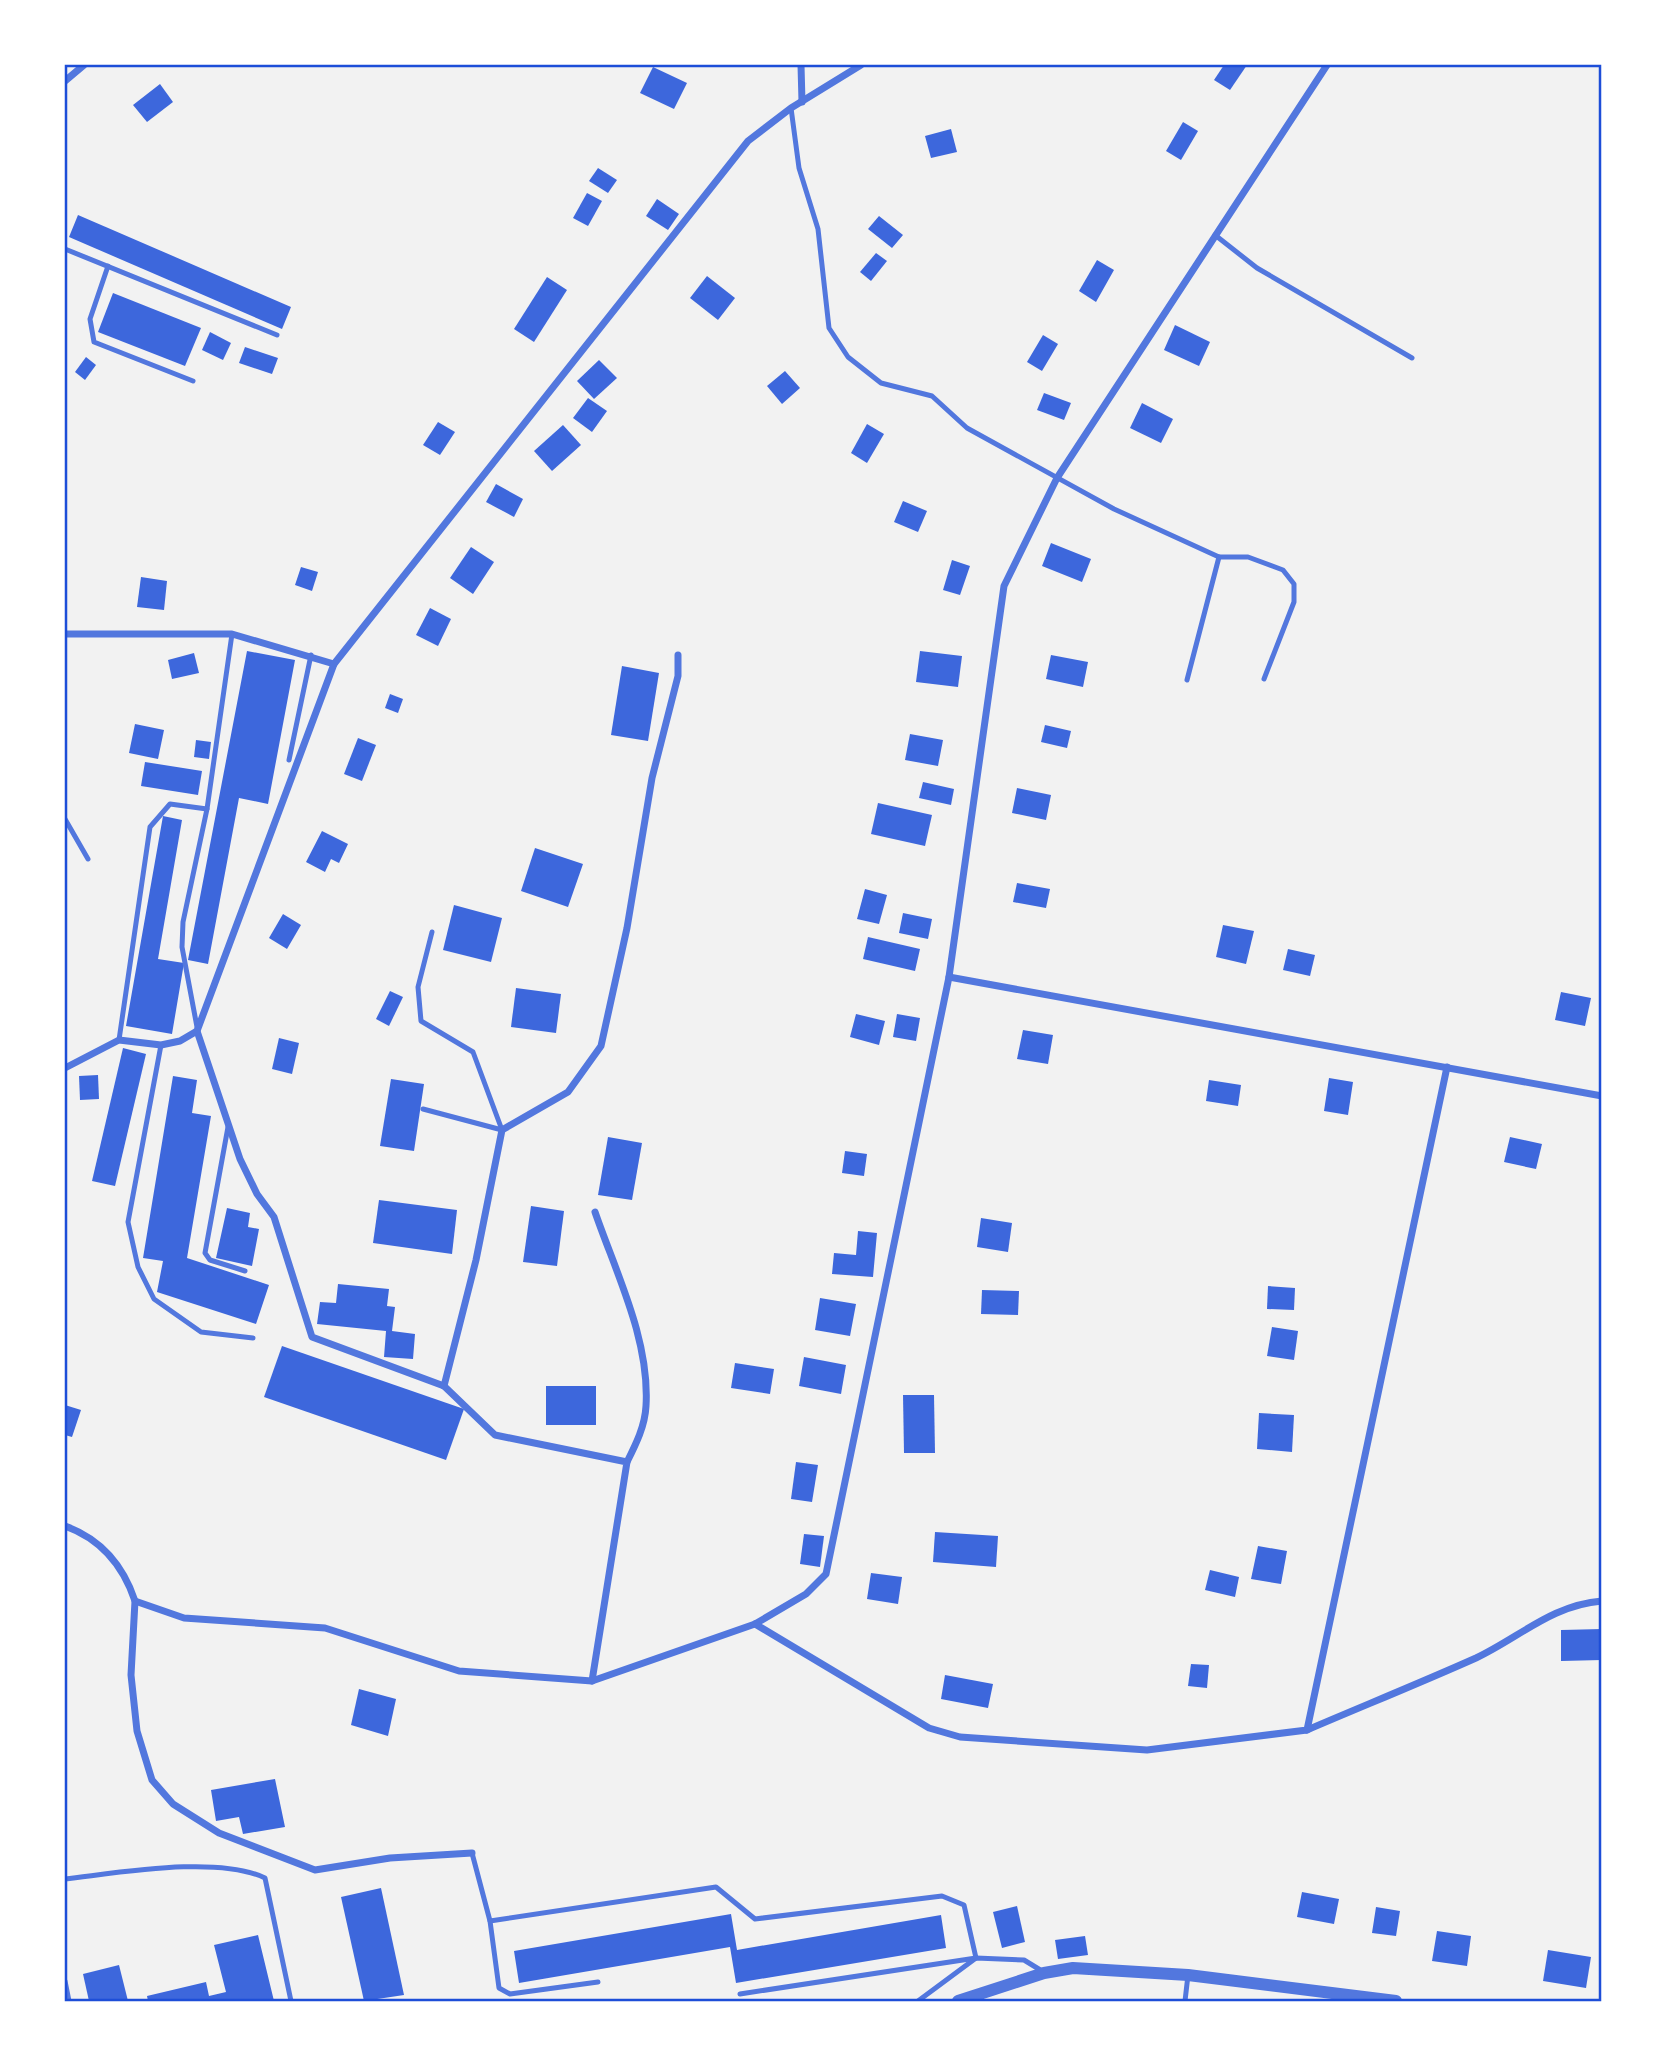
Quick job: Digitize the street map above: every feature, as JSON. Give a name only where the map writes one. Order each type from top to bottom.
[{"type":"street","points":[[65,81],[84,65]]},
{"type":"street","points":[[801,65],[802,102]]},
{"type":"street","points":[[627,1462],[495,1435],[444,1386],[312,1337],[274,1217],[257,1194],[228,1127],[197,1031],[334,664],[748,141],[791,108],[861,65]]},
{"type":"street","points":[[135,1601],[184,1618],[325,1628],[459,1671],[592,1681],[755,1624],[806,1594],[825,1574],[948,977],[1004,586],[1057,478],[1327,65]]},
{"type":"street","points":[[65,634],[232,634],[311,655],[334,664]]},
{"type":"street","points":[[444,1386],[476,1260],[502,1130],[568,1092],[601,1046],[627,928],[652,778],[678,676],[678,655]]},
{"type":"street","points":[[948,977],[1602,1096]]},
{"type":"street","points":[[65,1068],[119,1040],[161,1045],[180,1041],[197,1031]]},
{"type":"street","points":[[1307,1730],[1447,1067]]},
{"type":"street","points":[[592,1681],[627,1462],[639,1438],[646,1405],[641,1343],[595,1212]]},
{"type":"street","points":[[65,1526],[79,1531],[115,1559],[127,1577],[135,1601],[131,1675],[137,1731],[152,1780],[173,1804],[219,1833],[315,1870],[390,1858],[472,1853]]},
{"type":"street","points":[[755,1624],[929,1728],[960,1737],[1147,1750],[1307,1730],[1479,1657],[1547,1615],[1580,1603],[1602,1601]]},
{"type":"street","points":[[958,2001],[1044,1973],[1073,1968],[1188,1975],[1395,2001]]},
{"type":"lane","points":[[791,108],[799,169],[818,229],[829,328],[848,358],[881,383],[932,396],[967,428],[1114,509],[1219,557],[1248,556],[1283,570],[1294,584],[1294,602],[1264,680]]},
{"type":"lane","points":[[1215,235],[1257,268],[1412,358]]},
{"type":"lane","points":[[65,249],[277,335]]},
{"type":"lane","points":[[108,266],[90,319],[94,342],[193,381]]},
{"type":"lane","points":[[1187,680],[1219,557]]},
{"type":"lane","points":[[197,1031],[183,947],[183,922],[207,809],[232,634]]},
{"type":"lane","points":[[289,760],[311,655]]},
{"type":"lane","points":[[119,1040],[150,827],[170,804],[207,809]]},
{"type":"lane","points":[[65,819],[88,859]]},
{"type":"lane","points":[[432,932],[418,987],[421,1021],[473,1052],[502,1130]]},
{"type":"lane","points":[[161,1045],[128,1222],[138,1266],[154,1299],[201,1332],[253,1338]]},
{"type":"lane","points":[[422,1109],[502,1130]]},
{"type":"lane","points":[[228,1127],[205,1253],[209,1260],[245,1271]]},
{"type":"lane","points":[[472,1853],[490,1921],[499,1988],[510,1994],[597,1982]]},
{"type":"lane","points":[[65,1880],[176,1868],[247,1869],[265,1878],[291,2001]]},
{"type":"lane","points":[[490,1921],[716,1887],[755,1919],[942,1896],[964,1905],[976,1958]]},
{"type":"lane","points":[[918,2001],[976,1958]]},
{"type":"lane","points":[[740,1994],[976,1958],[1024,1960],[1044,1973]]},
{"type":"lane","points":[[1185,2001],[1188,1975]]},
{"type":"lane","points":[[65,1981],[69,2001]]},
{"type":"building","points":[[1224,65],[1247,65],[1230,90],[1214,80]]},
{"type":"building","points":[[653,67],[687,83],[674,109],[640,93]]},
{"type":"building","points":[[160,84],[173,102],[147,122],[133,105]]},
{"type":"building","points":[[1183,122],[1198,131],[1181,160],[1166,151]]},
{"type":"building","points":[[951,129],[957,152],[931,158],[925,136]]},
{"type":"building","points":[[598,168],[617,180],[608,193],[589,181]]},
{"type":"building","points":[[587,193],[602,201],[588,226],[573,218]]},
{"type":"building","points":[[657,199],[679,214],[668,230],[646,216]]},
{"type":"building","points":[[78,215],[291,307],[282,329],[69,237]]},
{"type":"building","points":[[879,216],[903,235],[892,248],[868,229]]},
{"type":"building","points":[[876,253],[887,261],[871,281],[860,272]]},
{"type":"building","points":[[1097,260],[1114,270],[1096,302],[1079,291]]},
{"type":"building","points":[[707,276],[735,298],[718,320],[690,298]]},
{"type":"building","points":[[547,277],[567,290],[534,342],[514,329]]},
{"type":"building","points":[[113,293],[201,328],[185,366],[98,332]]},
{"type":"building","points":[[1175,325],[1210,342],[1199,366],[1164,350]]},
{"type":"building","points":[[210,332],[231,343],[223,360],[202,350]]},
{"type":"building","points":[[1043,335],[1058,344],[1042,371],[1027,362]]},
{"type":"building","points":[[245,347],[278,358],[272,374],[239,363]]},
{"type":"building","points":[[86,357],[96,365],[85,380],[75,372]]},
{"type":"building","points":[[599,360],[617,378],[594,399],[577,381]]},
{"type":"building","points":[[785,371],[800,388],[782,404],[767,386]]},
{"type":"building","points":[[1044,393],[1071,403],[1064,420],[1037,410]]},
{"type":"building","points":[[588,398],[607,411],[592,432],[573,418]]},
{"type":"building","points":[[1142,403],[1173,419],[1161,443],[1130,428]]},
{"type":"building","points":[[438,422],[455,432],[440,455],[423,445]]},
{"type":"building","points":[[867,424],[884,434],[867,463],[851,453]]},
{"type":"building","points":[[563,425],[581,445],[552,471],[534,451]]},
{"type":"building","points":[[496,484],[523,499],[514,517],[486,502]]},
{"type":"building","points":[[903,501],[927,511],[918,532],[894,522]]},
{"type":"building","points":[[1051,543],[1091,559],[1082,582],[1042,566]]},
{"type":"building","points":[[471,547],[494,562],[473,594],[450,578]]},
{"type":"building","points":[[952,560],[970,566],[960,595],[943,590]]},
{"type":"building","points":[[301,567],[318,572],[312,591],[295,585]]},
{"type":"building","points":[[141,577],[167,581],[164,610],[137,607]]},
{"type":"building","points":[[430,608],[451,619],[438,646],[416,635]]},
{"type":"building","points":[[247,651],[295,660],[268,804],[239,798],[208,964],[188,960]]},
{"type":"building","points":[[920,651],[962,656],[958,687],[916,682]]},
{"type":"building","points":[[194,653],[199,673],[172,679],[168,660]]},
{"type":"building","points":[[1051,655],[1088,662],[1083,687],[1046,679]]},
{"type":"building","points":[[622,666],[659,673],[648,741],[611,735]]},
{"type":"building","points":[[390,694],[403,699],[398,713],[385,708]]},
{"type":"building","points":[[135,724],[164,730],[158,759],[129,753]]},
{"type":"building","points":[[1045,725],[1071,731],[1067,748],[1041,742]]},
{"type":"building","points":[[910,734],[943,740],[938,766],[905,760]]},
{"type":"building","points":[[358,738],[376,745],[362,781],[344,774]]},
{"type":"building","points":[[196,740],[211,742],[209,759],[194,757]]},
{"type":"building","points":[[145,762],[202,771],[198,795],[141,786]]},
{"type":"building","points":[[923,782],[954,789],[951,805],[919,798]]},
{"type":"building","points":[[1017,788],[1051,795],[1046,820],[1012,813]]},
{"type":"building","points":[[878,803],[932,815],[925,846],[871,834]]},
{"type":"building","points":[[163,816],[182,820],[158,959],[184,963],[172,1034],[126,1026]]},
{"type":"building","points":[[322,831],[348,844],[339,863],[331,859],[325,872],[306,862]]},
{"type":"building","points":[[535,848],[583,864],[568,907],[521,891]]},
{"type":"building","points":[[1017,883],[1050,889],[1046,908],[1013,902]]},
{"type":"building","points":[[865,889],[887,895],[879,924],[857,919]]},
{"type":"building","points":[[454,905],[502,918],[491,962],[443,950]]},
{"type":"building","points":[[903,913],[932,919],[928,939],[899,933]]},
{"type":"building","points":[[283,914],[301,925],[287,949],[269,938]]},
{"type":"building","points":[[1223,925],[1254,931],[1246,964],[1216,957]]},
{"type":"building","points":[[868,937],[920,949],[915,971],[863,959]]},
{"type":"building","points":[[1288,949],[1315,955],[1310,976],[1283,970]]},
{"type":"building","points":[[516,988],[561,994],[556,1033],[511,1027]]},
{"type":"building","points":[[390,991],[403,997],[389,1026],[376,1019]]},
{"type":"building","points":[[1561,992],[1591,998],[1585,1026],[1555,1020]]},
{"type":"building","points":[[856,1014],[885,1021],[879,1045],[850,1037]]},
{"type":"building","points":[[897,1014],[920,1018],[916,1041],[893,1037]]},
{"type":"building","points":[[1023,1030],[1053,1035],[1048,1064],[1017,1059]]},
{"type":"building","points":[[279,1038],[299,1043],[292,1074],[272,1069]]},
{"type":"building","points":[[123,1048],[146,1054],[115,1186],[92,1181]]},
{"type":"building","points":[[98,1075],[99,1099],[80,1100],[79,1076]]},
{"type":"building","points":[[173,1076],[197,1080],[192,1113],[211,1116],[187,1258],[269,1285],[256,1324],[157,1292],[163,1261],[143,1258]]},
{"type":"building","points":[[1329,1078],[1353,1082],[1348,1115],[1324,1111]]},
{"type":"building","points":[[391,1079],[424,1084],[414,1151],[380,1146]]},
{"type":"building","points":[[1209,1080],[1241,1085],[1238,1106],[1206,1101]]},
{"type":"building","points":[[608,1137],[642,1143],[632,1200],[598,1195]]},
{"type":"building","points":[[1510,1137],[1542,1144],[1536,1169],[1504,1162]]},
{"type":"building","points":[[845,1151],[867,1154],[864,1176],[842,1173]]},
{"type":"building","points":[[379,1200],[457,1210],[452,1254],[373,1243]]},
{"type":"building","points":[[531,1206],[564,1211],[557,1266],[523,1262]]},
{"type":"building","points":[[227,1208],[250,1213],[248,1227],[259,1229],[252,1266],[216,1258]]},
{"type":"building","points":[[981,1218],[1012,1223],[1008,1252],[977,1247]]},
{"type":"building","points":[[858,1231],[877,1233],[873,1277],[832,1274],[834,1253],[856,1255]]},
{"type":"building","points":[[338,1284],[389,1289],[387,1306],[395,1307],[392,1331],[415,1334],[413,1359],[384,1357],[386,1331],[317,1324],[320,1302],[336,1303]]},
{"type":"building","points":[[1268,1286],[1295,1288],[1294,1310],[1267,1309]]},
{"type":"building","points":[[982,1290],[1019,1291],[1018,1315],[981,1314]]},
{"type":"building","points":[[820,1298],[856,1304],[850,1336],[815,1330]]},
{"type":"building","points":[[1272,1327],[1298,1331],[1294,1360],[1267,1356]]},
{"type":"building","points":[[282,1346],[464,1409],[446,1460],[264,1397]]},
{"type":"building","points":[[804,1357],[846,1365],[841,1394],[799,1386]]},
{"type":"building","points":[[735,1363],[774,1369],[770,1394],[731,1388]]},
{"type":"building","points":[[546,1386],[596,1386],[596,1425],[546,1425]]},
{"type":"building","points":[[903,1395],[934,1395],[935,1453],[904,1453]]},
{"type":"building","points":[[65,1405],[81,1410],[72,1437],[65,1435]]},
{"type":"building","points":[[1259,1413],[1294,1415],[1292,1452],[1257,1449]]},
{"type":"building","points":[[796,1462],[818,1465],[812,1502],[791,1499]]},
{"type":"building","points":[[935,1532],[998,1536],[996,1567],[933,1562]]},
{"type":"building","points":[[804,1534],[824,1536],[820,1567],[800,1564]]},
{"type":"building","points":[[1258,1546],[1287,1551],[1281,1584],[1251,1579]]},
{"type":"building","points":[[1210,1570],[1239,1577],[1235,1597],[1205,1590]]},
{"type":"building","points":[[871,1573],[902,1577],[898,1604],[867,1599]]},
{"type":"building","points":[[1602,1629],[1602,1660],[1561,1661],[1561,1630]]},
{"type":"building","points":[[1191,1664],[1209,1665],[1207,1688],[1188,1686]]},
{"type":"building","points":[[945,1675],[993,1684],[988,1708],[941,1699]]},
{"type":"building","points":[[359,1689],[396,1699],[388,1736],[351,1725]]},
{"type":"building","points":[[275,1779],[285,1827],[243,1834],[239,1817],[216,1821],[211,1790]]},
{"type":"building","points":[[381,1888],[404,1995],[364,2001],[341,1897]]},
{"type":"building","points":[[1302,1892],[1339,1899],[1334,1924],[1297,1917]]},
{"type":"building","points":[[1017,1906],[1025,1942],[1002,1948],[993,1912]]},
{"type":"building","points":[[1376,1907],[1400,1911],[1396,1936],[1372,1933]]},
{"type":"building","points":[[731,1914],[737,1950],[941,1915],[946,1948],[736,1983],[730,1947],[519,1983],[514,1951]]},
{"type":"building","points":[[1437,1931],[1471,1936],[1467,1966],[1432,1961]]},
{"type":"building","points":[[258,1935],[274,2001],[148,2001],[147,1996],[206,1982],[209,1996],[226,1992],[214,1945]]},
{"type":"building","points":[[1085,1936],[1088,1955],[1058,1959],[1055,1940]]},
{"type":"building","points":[[1548,1950],[1591,1957],[1586,1988],[1543,1981]]},
{"type":"building","points":[[119,1965],[128,2001],[89,2001],[83,1974]]}]
